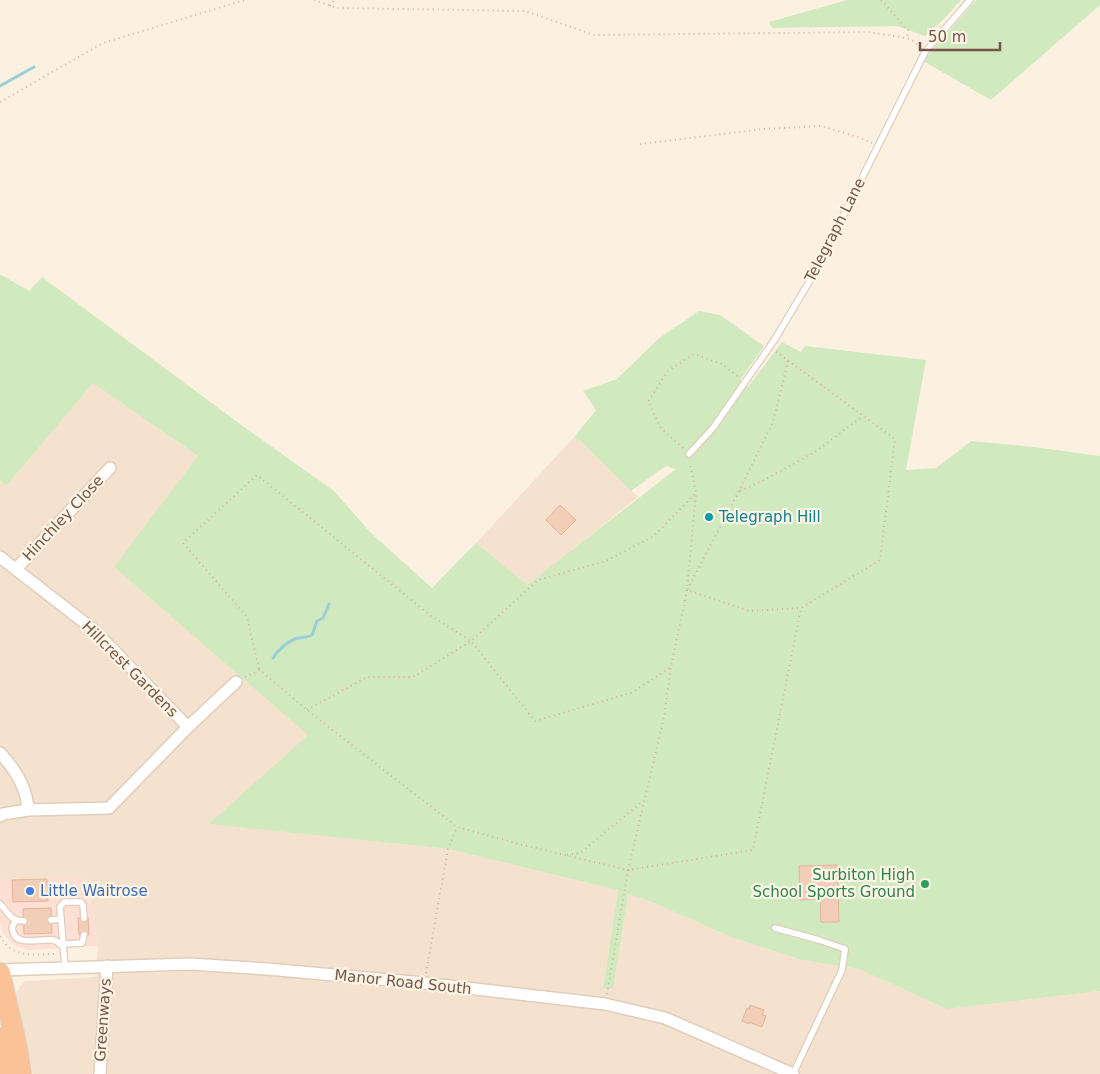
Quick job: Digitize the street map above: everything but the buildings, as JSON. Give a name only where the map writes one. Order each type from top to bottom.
[{"type":"highway","points":[[0,971],[21,1074]]},
{"type":"highway","points":[[0,1038],[2,1074]]},
{"type":"street","name":"Hinchley Close","points":[[16,569],[110,468]]},
{"type":"street","name":"Hillcrest Gardens","points":[[0,557],[94,630],[188,727]]},
{"type":"street","name":"Hillcrest Gardens","points":[[0,816],[28,810],[109,808],[188,727],[236,682]]},
{"type":"street","points":[[0,753],[12,765],[27,796],[28,810]]},
{"type":"street","name":"Manor Road South","points":[[0,971],[190,964],[424,983],[605,1004],[665,1018],[793,1074]]},
{"type":"street","name":"Greenways","points":[[100,1074],[107,966]]},
{"type":"lane","name":"Telegraph Lane","points":[[688,454],[713,428],[769,347],[815,272],[925,52],[970,0]]},
{"type":"lane","points":[[65,968],[60,907],[64,902],[81,902],[84,918]]},
{"type":"lane","points":[[0,904],[16,921],[24,921]]},
{"type":"lane","points":[[52,920],[61,919]]},
{"type":"lane","points":[[16,921],[12,929],[13,934],[22,940],[53,940],[63,945],[82,943],[84,935]]},
{"type":"lane","points":[[775,928],[845,949],[842,970],[793,1074]]},
{"type":"path","points":[[0,102],[103,43],[244,0]]},
{"type":"path","points":[[314,0],[337,8],[525,11],[594,35],[870,32],[911,39],[925,52]]},
{"type":"path","points":[[330,6],[334,0]]},
{"type":"path","points":[[881,0],[908,30],[907,38]]},
{"type":"path","points":[[640,144],[764,129],[821,126],[858,137],[878,146]]},
{"type":"path","points":[[687,590],[749,611],[801,608],[880,560],[895,439],[769,347]]},
{"type":"path","points":[[605,1004],[628,870],[664,716],[671,667],[687,590],[696,494],[688,454],[661,428],[648,402],[668,371],[694,354],[722,364],[746,382]]},
{"type":"path","points":[[687,590],[773,422],[788,360]]},
{"type":"path","points":[[739,491],[816,452],[863,416]]},
{"type":"path","points":[[671,667],[631,693],[535,721],[471,641],[431,616],[257,475],[183,543],[247,617],[260,670],[307,710],[458,827],[628,870],[753,850],[801,608]]},
{"type":"path","points":[[307,710],[367,677],[413,677],[471,641],[538,580],[606,561],[654,536],[696,494]]},
{"type":"path","points":[[236,682],[260,670]]},
{"type":"path","points":[[565,855],[580,853],[644,801]]},
{"type":"path","points":[[424,983],[448,848],[458,827]]},
{"type":"path","points":[[0,936],[11,950],[21,954],[64,954]]},
{"type":"shaded area","points":[[92,382],[198,456],[115,568],[309,735],[210,824],[448,849],[618,890],[603,988],[613,989],[628,894],[652,902],[731,937],[802,960],[859,969],[947,1009],[1100,991],[1100,1074],[33,1074],[16,992],[25,981],[95,977],[98,946],[87,879],[0,880],[0,481],[6,486]]},
{"type":"shaded area","points":[[575,436],[638,497],[527,586],[476,543]]},
{"type":"shaded area","points":[[87,879],[98,946],[27,950],[14,945],[4,935],[0,925],[0,880]]},
{"type":"green space","points":[[847,0],[961,0],[925,36],[897,26],[772,28],[769,22]]},
{"type":"green space","points":[[976,0],[1100,0],[1100,5],[991,100],[923,61]]},
{"type":"green space","points":[[0,274],[29,291],[42,277],[244,427],[334,491],[371,533],[432,588],[476,543],[527,585],[676,469],[666,466],[631,491],[575,436],[596,410],[583,391],[617,379],[658,339],[699,311],[720,315],[764,346],[740,380],[748,387],[782,342],[801,352],[805,346],[926,360],[906,470],[936,468],[971,441],[1100,456],[1100,991],[947,1009],[859,969],[802,960],[731,937],[652,902],[628,894],[613,989],[603,988],[618,890],[448,849],[209,824],[308,735],[114,567],[198,456],[93,383],[6,486],[0,481]]},
{"type":"waterway","points":[[0,86],[34,67]]},
{"type":"waterway","points":[[273,658],[289,642],[312,635],[317,621],[323,618],[329,604]]},
{"type":"place","name":"Telegraph Hill","points":[[709,517]]},
{"type":"place","name":"Surbiton High School Sports Ground","points":[[925,884]]},
{"type":"place","name":"Little Waitrose","points":[[30,891]]}]
